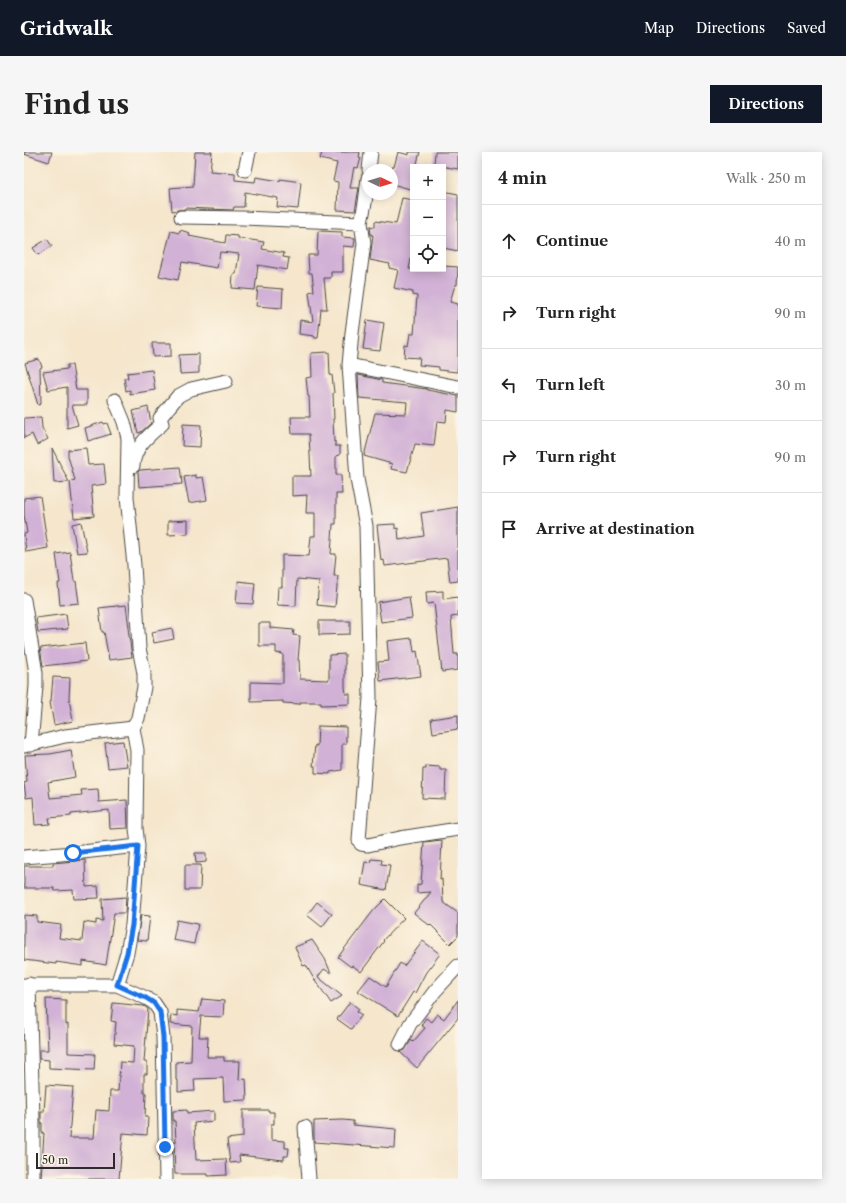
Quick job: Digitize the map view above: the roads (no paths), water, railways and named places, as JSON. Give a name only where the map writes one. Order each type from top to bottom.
[{"type":"street","points":[[245,170],[249,152]]},
{"type":"street","points":[[370,164],[371,152]]},
{"type":"street","points":[[365,200],[361,223],[364,243],[349,364],[357,478],[366,526],[370,698],[359,836],[360,843],[368,844],[458,829]]},
{"type":"street","points":[[181,217],[361,223]]},
{"type":"street","points":[[349,364],[458,387]]},
{"type":"street","points":[[128,476],[133,472],[134,458],[139,447],[146,438],[162,424],[160,418],[178,396],[192,389],[226,381]]},
{"type":"street","points":[[115,400],[124,422],[128,438],[127,497],[134,565],[139,648],[144,672],[144,687],[138,718],[133,728],[136,750],[136,828],[138,846],[132,925],[127,953],[117,985]]},
{"type":"street","points":[[24,600],[36,673],[36,686],[27,745],[66,736],[133,728]]},
{"type":"street","points":[[24,857],[138,846]]},
{"type":"street","points":[[400,1044],[410,1024],[435,991],[458,966]]},
{"type":"street","points":[[33,1179],[33,1119],[26,984],[117,985],[154,1003],[160,1012],[163,1037],[166,1179]]},
{"type":"street","points":[[305,1127],[309,1179]]}]
